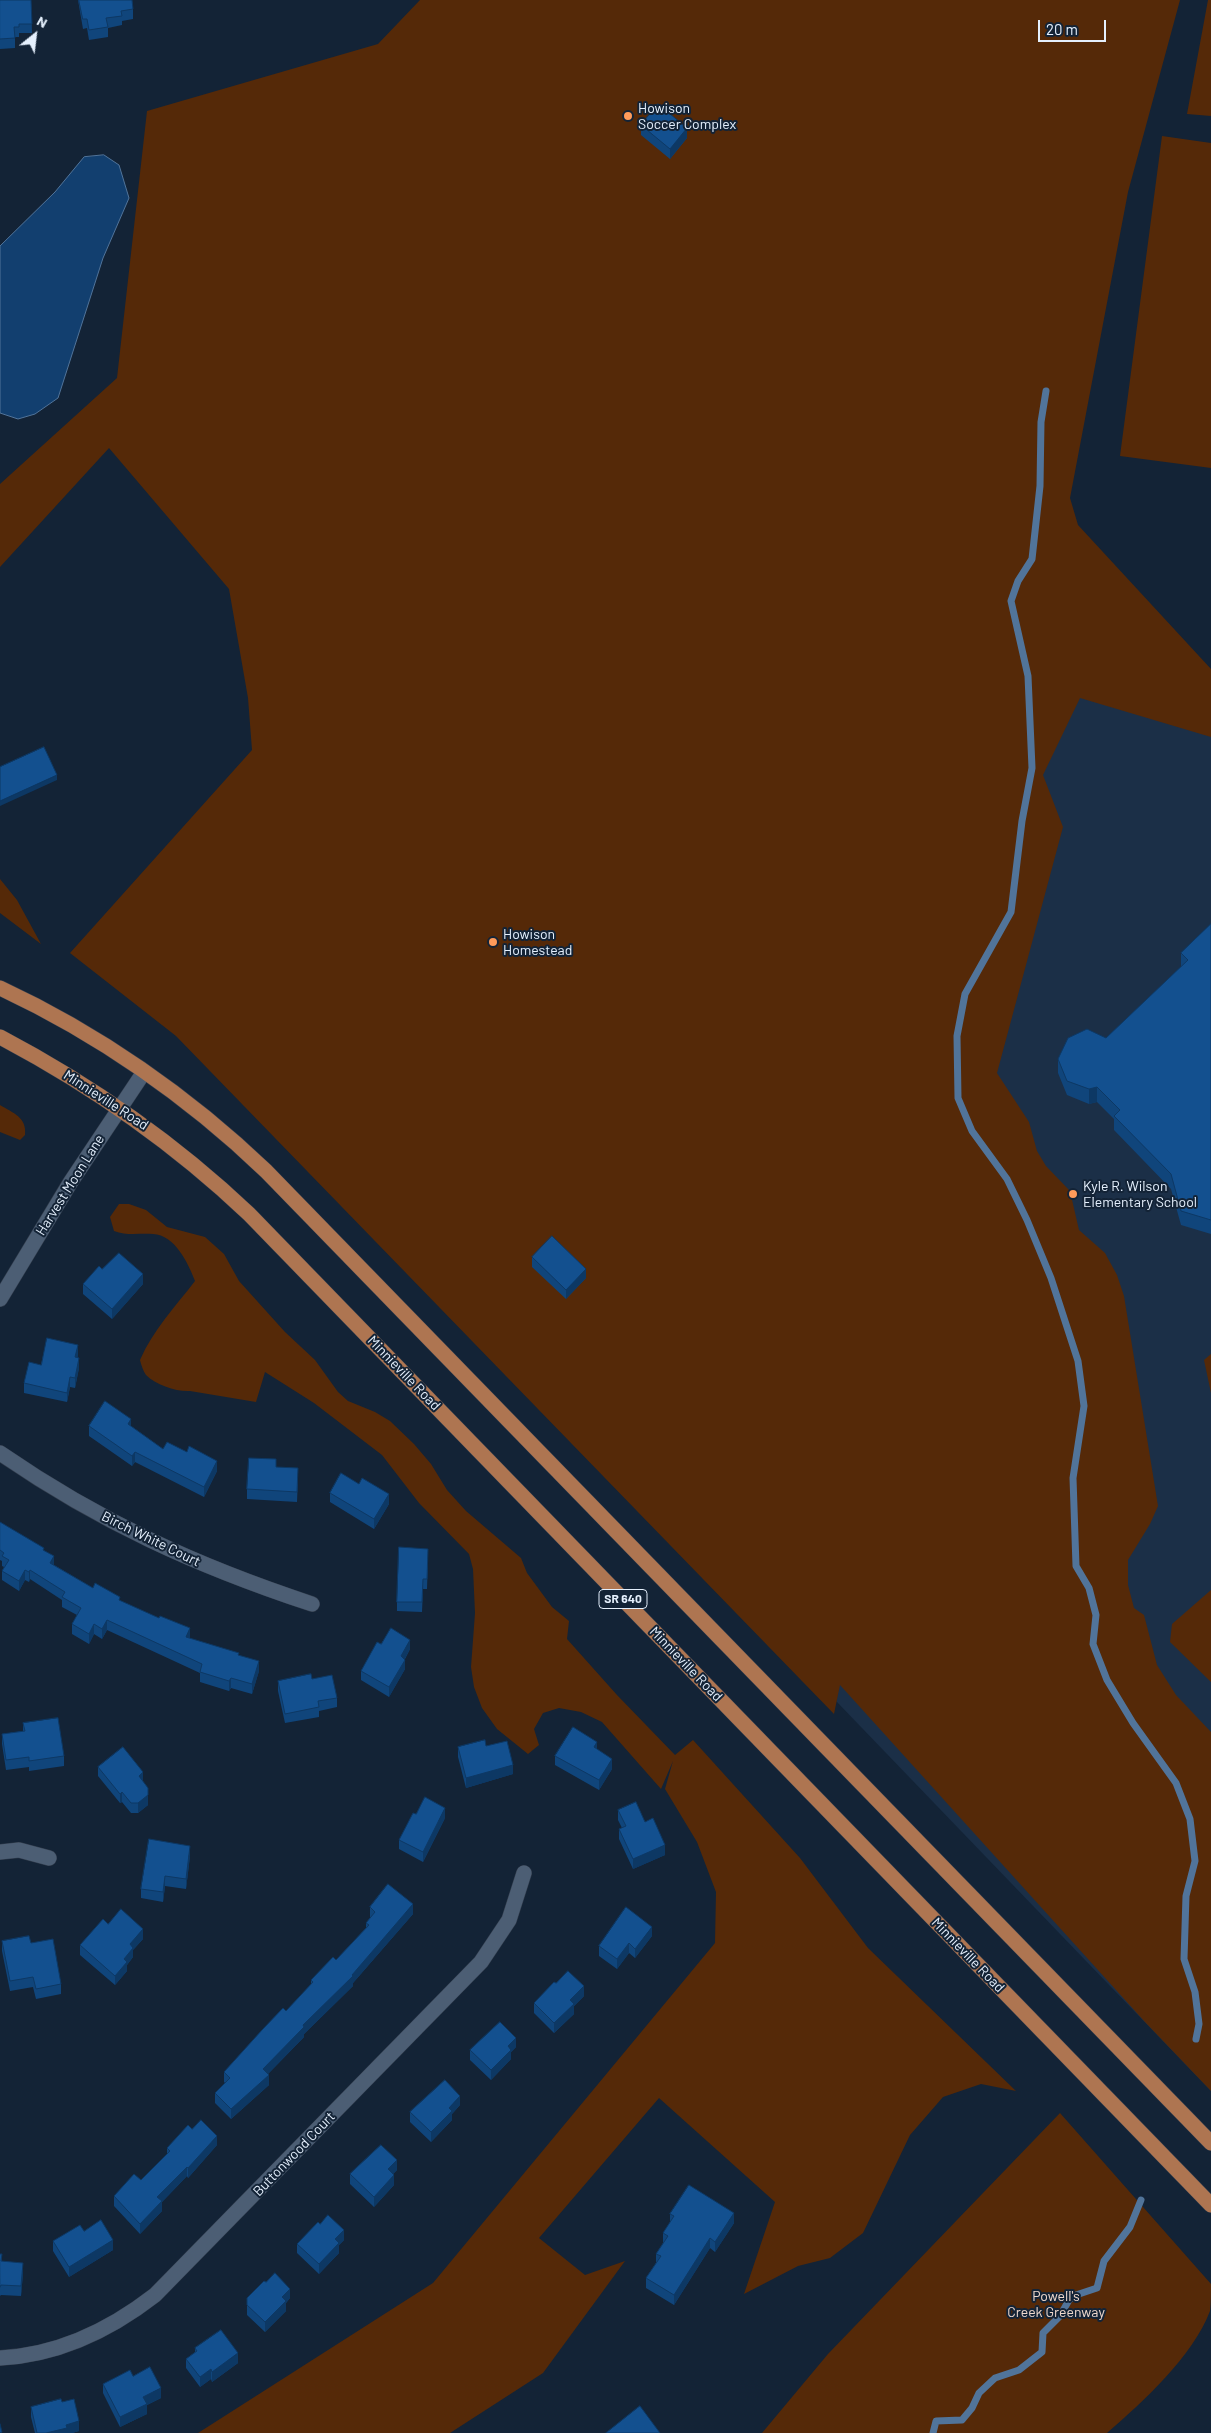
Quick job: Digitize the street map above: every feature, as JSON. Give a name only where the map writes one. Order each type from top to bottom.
[{"type":"main road","name":"SR 640","points":[[0,988],[73,1026],[144,1072],[228,1136],[303,1207],[1211,2143]]},
{"type":"main road","name":"Minnieville Road","points":[[0,1037],[89,1087],[120,1108],[190,1160],[255,1220],[1211,2205]]},
{"type":"street","name":"Harvest Moon Lane","points":[[0,1299],[70,1183],[144,1072]]},
{"type":"street","name":"Birch White Court","points":[[0,1453],[37,1478],[115,1524],[184,1557],[255,1585],[312,1604]]},
{"type":"street","points":[[0,1852],[19,1850],[50,1858]]},
{"type":"street","name":"Buttonwood Court","points":[[0,2358],[53,2349],[80,2340],[122,2319],[155,2295],[481,1962],[508,1920],[524,1873]]},
{"type":"shaded area","name":"Kyle R. Wilson Elementary School","points":[[1041,653],[1211,687],[1211,2091],[836,1701]]},
{"type":"green space","points":[[420,0],[1180,0],[1128,192],[1070,498],[1078,525],[1211,669],[1211,737],[1080,698],[1043,775],[1063,827],[997,1073],[1029,1122],[1037,1151],[1046,1166],[1070,1191],[1079,1230],[1105,1253],[1117,1275],[1124,1296],[1158,1506],[1150,1524],[1128,1560],[1128,1585],[1134,1608],[1144,1615],[1157,1665],[1176,1695],[1211,1732],[1211,2091],[1145,2022],[840,1685],[834,1714],[176,1036],[70,953],[252,750],[248,698],[229,589],[109,448],[0,567],[0,484],[117,378],[147,111],[378,44]]},
{"type":"green space","points":[[1208,0],[1211,0],[1211,116],[1187,114]]},
{"type":"green space","points":[[1162,136],[1211,143],[1211,468],[1120,456]]},
{"type":"green space","points":[[0,879],[17,900],[41,944],[0,913]]},
{"type":"green space","points":[[0,1105],[18,1116],[24,1124],[25,1135],[20,1140],[0,1132]]},
{"type":"green space","points":[[119,1204],[129,1204],[146,1210],[167,1227],[205,1237],[224,1254],[239,1281],[285,1332],[315,1360],[338,1392],[348,1401],[375,1412],[390,1421],[431,1464],[447,1490],[466,1511],[521,1558],[527,1573],[552,1607],[569,1621],[567,1639],[617,1695],[675,1755],[693,1740],[800,1858],[868,1948],[1016,2091],[981,2084],[943,2097],[910,2135],[863,2233],[830,2258],[798,2266],[744,2294],[775,2202],[659,2098],[539,2238],[585,2275],[625,2261],[543,2373],[450,2433],[198,2433],[433,2283],[715,1943],[716,1892],[697,1842],[665,1789],[673,1761],[661,1789],[602,1722],[581,1712],[559,1708],[543,1713],[534,1729],[539,1745],[528,1754],[497,1729],[482,1708],[474,1687],[471,1667],[475,1613],[473,1569],[469,1554],[419,1503],[382,1455],[314,1403],[265,1372],[256,1402],[173,1389],[155,1382],[146,1375],[140,1360],[145,1349],[165,1319],[195,1281],[180,1251],[168,1239],[153,1234],[128,1234],[114,1231],[110,1217]]},
{"type":"green space","points":[[1211,1354],[1211,1393],[1204,1360]]},
{"type":"green space","points":[[1211,1590],[1211,1682],[1170,1642],[1172,1624]]},
{"type":"green space","name":"Powell's Creek Greenway","points":[[1060,2113],[1211,2284],[1210,2311],[1202,2328],[1192,2345],[1166,2377],[1107,2433],[762,2433],[828,2354]]},
{"type":"water","points":[[104,155],[119,165],[129,198],[103,258],[58,398],[35,414],[18,419],[0,413],[0,246],[55,192],[84,157]]},
{"type":"building","points":[[0,0],[31,0],[32,24],[19,24],[19,27],[14,27],[15,38],[0,39]]},
{"type":"building","points":[[79,0],[132,0],[133,9],[121,11],[122,16],[106,18],[108,27],[89,30],[87,19],[83,19]]},
{"type":"building","points":[[658,104],[687,128],[670,149],[641,125]]},
{"type":"building","points":[[44,747],[57,775],[0,801],[0,767]]},
{"type":"building","points":[[1211,924],[1211,1220],[1181,1211],[1171,1174],[1114,1116],[1120,1110],[1097,1087],[1089,1089],[1067,1081],[1058,1059],[1068,1038],[1087,1029],[1106,1038],[1188,960],[1181,953]]},
{"type":"building","points":[[552,1236],[586,1269],[566,1290],[532,1257]]},
{"type":"building","points":[[119,1253],[143,1274],[112,1309],[83,1284],[99,1266],[102,1269]]},
{"type":"building","points":[[47,1338],[78,1345],[75,1357],[79,1358],[75,1378],[70,1377],[67,1393],[24,1383],[29,1362],[41,1365]]},
{"type":"building","points":[[105,1401],[131,1419],[128,1424],[163,1449],[167,1442],[187,1452],[189,1446],[217,1461],[204,1487],[135,1452],[132,1456],[89,1426]]},
{"type":"building","points":[[249,1458],[276,1459],[276,1467],[298,1468],[297,1492],[247,1489]]},
{"type":"building","points":[[341,1473],[359,1484],[362,1478],[389,1494],[374,1519],[330,1493]]},
{"type":"building","points":[[0,1522],[54,1556],[50,1563],[93,1588],[95,1583],[120,1597],[119,1600],[159,1618],[160,1616],[190,1628],[186,1637],[259,1661],[252,1684],[231,1678],[229,1681],[200,1672],[202,1664],[107,1620],[102,1629],[94,1624],[89,1634],[72,1624],[81,1608],[62,1597],[65,1592],[30,1570],[29,1572],[25,1570],[19,1581],[2,1571],[9,1560],[2,1556],[4,1553],[0,1550]]},
{"type":"building","points":[[399,1547],[428,1549],[427,1579],[423,1579],[422,1602],[397,1602]]},
{"type":"building","points":[[391,1628],[410,1640],[401,1656],[405,1660],[389,1687],[361,1671],[377,1642],[381,1644]]},
{"type":"building","points":[[311,1674],[312,1679],[332,1675],[337,1698],[318,1701],[319,1707],[285,1714],[278,1681]]},
{"type":"building","points":[[58,1718],[64,1756],[29,1761],[29,1757],[6,1760],[2,1734],[25,1731],[23,1723]]},
{"type":"building","points":[[573,1727],[597,1742],[594,1747],[612,1759],[599,1780],[555,1756]]},
{"type":"building","points":[[485,1740],[486,1746],[507,1741],[513,1765],[466,1778],[458,1747]]},
{"type":"building","points":[[123,1747],[143,1772],[139,1776],[148,1788],[148,1795],[138,1803],[131,1803],[122,1792],[120,1794],[98,1767]]},
{"type":"building","points":[[425,1797],[445,1808],[423,1852],[399,1840],[413,1813],[416,1814]]},
{"type":"building","points":[[636,1802],[645,1822],[653,1818],[665,1845],[633,1859],[619,1829],[626,1826],[618,1810]]},
{"type":"building","points":[[149,1839],[190,1846],[186,1879],[165,1876],[163,1892],[141,1889]]},
{"type":"building","points":[[388,1884],[413,1904],[353,1976],[303,2025],[304,2027],[263,2069],[269,2075],[231,2109],[215,2093],[230,2078],[224,2072],[283,2008],[286,2011],[333,1957],[336,1960],[369,1925],[366,1923],[375,1912],[370,1907]]},
{"type":"building","points":[[626,1907],[652,1927],[635,1949],[629,1943],[617,1959],[599,1946]]},
{"type":"building","points":[[121,1909],[143,1929],[130,1944],[133,1948],[124,1959],[127,1962],[115,1976],[80,1945],[103,1919],[108,1924]]},
{"type":"building","points":[[29,1936],[31,1943],[53,1939],[61,1984],[36,1989],[33,1977],[10,1981],[2,1941]]},
{"type":"building","points":[[568,1971],[584,1986],[570,2000],[574,2004],[554,2023],[534,2003],[554,1982],[556,1983]]},
{"type":"building","points":[[500,2022],[516,2038],[508,2046],[511,2050],[491,2070],[470,2050]]},
{"type":"building","points":[[445,2080],[460,2096],[449,2108],[452,2111],[431,2132],[410,2112]]},
{"type":"building","points":[[201,2120],[217,2136],[188,2168],[157,2197],[162,2201],[140,2224],[114,2196],[134,2174],[141,2180],[170,2151],[167,2148],[188,2125],[192,2129]]},
{"type":"building","points":[[381,2145],[397,2160],[388,2169],[394,2175],[374,2197],[350,2174]]},
{"type":"building","points":[[689,2185],[734,2213],[715,2242],[710,2238],[674,2295],[646,2278],[661,2256],[656,2254],[668,2236],[663,2233],[674,2216],[670,2214]]},
{"type":"building","points":[[328,2215],[344,2230],[335,2239],[339,2243],[319,2264],[297,2244],[318,2222],[320,2224]]},
{"type":"building","points":[[101,2220],[113,2240],[69,2267],[53,2241],[80,2225],[84,2231]]},
{"type":"building","points":[[0,2254],[2,2254],[1,2261],[23,2263],[21,2286],[1,2285],[0,2287]]},
{"type":"building","points":[[275,2273],[290,2289],[282,2297],[286,2301],[265,2322],[247,2305],[247,2298]]},
{"type":"building","points":[[221,2330],[238,2353],[212,2372],[211,2369],[200,2377],[186,2359],[197,2351],[195,2348]]},
{"type":"building","points":[[150,2367],[161,2388],[143,2397],[147,2404],[120,2417],[103,2384],[130,2370],[133,2376]]},
{"type":"building","points":[[61,2399],[62,2402],[74,2399],[79,2421],[66,2425],[67,2428],[37,2433],[31,2407]]},
{"type":"building","points":[[640,2406],[660,2433],[606,2433]]},
{"type":"waterway","points":[[1046,391],[1041,422],[1040,486],[1032,559],[1018,581],[1011,601],[1028,676],[1032,768],[1022,821],[1011,912],[965,994],[957,1036],[958,1098],[972,1131],[1007,1179],[1027,1220],[1051,1278],[1078,1361],[1084,1406],[1073,1478],[1076,1566],[1089,1588],[1096,1615],[1093,1644],[1107,1680],[1133,1723],[1176,1783],[1190,1819],[1195,1861],[1186,1896],[1184,1959],[1195,1992],[1199,2024],[1196,2039]]},
{"type":"waterway","points":[[933,2433],[936,2421],[962,2420],[972,2408],[979,2393],[995,2378],[1019,2370],[1042,2352],[1043,2333],[1060,2316],[1069,2300],[1076,2295],[1097,2288],[1104,2261],[1130,2227],[1141,2200]]},
{"type":"place","name":"Howison Soccer Complex","points":[[628,116]]},
{"type":"place","name":"Howison Homestead","points":[[493,942]]},
{"type":"place","name":"Kyle R. Wilson Elementary School","points":[[1073,1194]]}]
